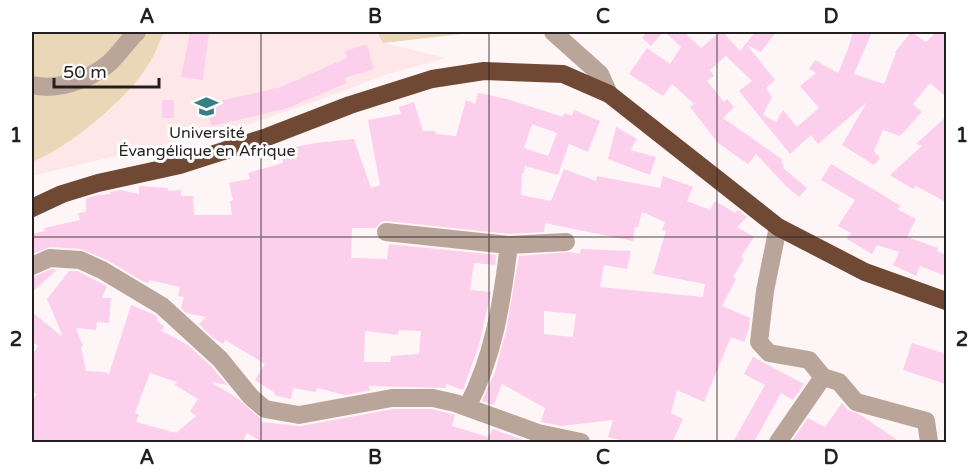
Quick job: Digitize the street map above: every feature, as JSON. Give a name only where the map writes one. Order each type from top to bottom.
[{"type":"highway","points":[[32,208],[62,194],[98,183],[180,165],[267,137],[350,105],[432,79],[484,71],[563,74],[609,94],[778,227],[865,272],[946,301]]},
{"type":"street","points":[[32,86],[42,88],[78,82],[108,64],[137,32]]},
{"type":"street","points":[[553,32],[600,74],[609,94]]},
{"type":"street","points":[[778,227],[765,291],[759,342],[770,353],[809,360],[823,377],[839,382],[856,402],[926,421],[929,442]]},
{"type":"street","points":[[386,232],[509,245],[566,242]]},
{"type":"street","points":[[467,407],[478,388],[490,350],[502,302],[509,245]]},
{"type":"street","points":[[32,266],[50,258],[80,260],[102,270],[162,306],[220,359],[250,397],[265,409],[299,415],[392,398],[434,398],[467,407],[521,428],[581,442]]},
{"type":"street","points":[[778,442],[823,377]]},
{"type":"shaded area","points":[[32,32],[164,32],[155,53],[139,79],[112,107],[63,145],[32,162]]},
{"type":"shaded area","name":"Université Évangélique en Afrique","points":[[164,32],[377,32],[384,43],[446,58],[388,74],[209,138],[179,141],[32,176],[32,162],[53,151],[107,113],[120,99],[148,65]]},
{"type":"shaded area","points":[[377,32],[479,32],[383,43]]},
{"type":"building","points":[[190,32],[209,32],[203,80],[181,77]]},
{"type":"building","points":[[647,32],[663,32],[651,46],[642,38]]},
{"type":"building","points":[[665,32],[684,32],[701,48],[723,32],[740,51],[755,32],[776,32],[761,52],[747,45],[775,80],[766,88],[772,97],[763,115],[776,122],[783,110],[797,127],[819,108],[800,86],[816,73],[809,69],[815,60],[838,73],[853,32],[872,32],[854,74],[884,84],[895,52],[911,32],[926,42],[936,32],[946,32],[946,97],[930,83],[913,104],[922,112],[900,136],[883,130],[874,151],[880,158],[874,165],[842,145],[867,102],[818,144],[811,135],[790,154],[739,91],[752,81],[726,56],[710,70],[714,76],[707,81],[724,102],[727,99],[734,107],[723,118],[783,160],[781,162],[783,168],[807,188],[799,197],[756,154],[748,164],[718,143],[690,107],[694,104],[672,84],[663,96],[629,74],[647,48],[670,64],[681,47]]},
{"type":"building","points":[[367,44],[374,69],[344,78],[347,83],[285,109],[211,126],[206,104],[278,88],[347,58],[345,51]]},
{"type":"building","points":[[478,93],[507,99],[563,117],[564,113],[572,116],[574,110],[600,121],[588,152],[569,144],[558,175],[525,166],[524,173],[522,173],[521,195],[551,201],[564,169],[596,181],[597,176],[660,188],[663,176],[693,187],[687,201],[710,210],[715,201],[735,213],[738,210],[747,217],[737,227],[754,237],[741,257],[744,259],[733,277],[736,279],[722,306],[750,318],[749,328],[744,342],[731,337],[704,402],[677,390],[671,413],[683,419],[672,442],[627,442],[608,437],[613,420],[561,426],[541,422],[545,408],[502,384],[494,405],[482,401],[495,372],[506,331],[519,256],[570,252],[580,254],[581,249],[631,251],[627,269],[604,265],[600,287],[703,297],[705,284],[653,274],[666,231],[662,230],[665,222],[642,212],[638,227],[635,227],[633,241],[545,223],[544,232],[509,234],[387,221],[381,222],[376,228],[352,228],[351,258],[387,259],[389,244],[496,255],[495,265],[474,263],[470,290],[491,292],[479,345],[463,390],[446,384],[446,388],[369,386],[372,390],[345,395],[317,388],[316,392],[293,388],[291,399],[274,395],[275,393],[255,380],[265,364],[225,340],[223,344],[212,337],[199,324],[206,317],[186,313],[181,308],[184,297],[178,296],[180,287],[149,280],[149,283],[144,282],[107,260],[81,249],[50,247],[32,254],[32,234],[45,231],[44,228],[80,220],[78,213],[86,212],[86,198],[120,190],[139,194],[139,186],[168,188],[168,191],[181,190],[181,196],[193,196],[194,215],[232,215],[230,201],[233,200],[229,183],[250,179],[248,173],[283,163],[282,156],[295,154],[294,147],[354,139],[371,188],[380,185],[368,120],[401,114],[399,107],[414,102],[423,131],[456,136],[466,100],[475,104]],"holes":[[[532,124],[557,133],[548,156],[524,148]],[[544,311],[576,314],[573,337],[544,334]],[[399,330],[421,331],[419,354],[391,356],[390,362],[364,362],[365,331],[398,335]]]},
{"type":"building","points":[[162,100],[174,100],[174,118],[162,118]]},
{"type":"building","points":[[946,117],[946,202],[916,186],[913,189],[890,175],[922,146],[916,144]]},
{"type":"building","points":[[616,127],[637,139],[630,150],[656,157],[650,175],[608,159]]},
{"type":"building","points":[[831,164],[901,206],[897,209],[916,219],[907,237],[938,248],[937,251],[946,255],[943,275],[920,266],[916,276],[893,265],[899,252],[877,245],[872,254],[847,239],[851,233],[838,226],[855,200],[821,180]]},
{"type":"building","points":[[52,269],[57,270],[32,292],[32,277]]},
{"type":"building","points":[[69,271],[77,271],[107,286],[102,298],[111,298],[109,323],[97,322],[96,330],[76,328],[83,346],[81,347],[86,371],[109,374],[131,305],[155,315],[158,318],[156,320],[164,326],[162,331],[188,345],[212,367],[227,385],[211,382],[237,398],[261,419],[260,422],[301,426],[393,409],[432,409],[455,415],[452,426],[488,437],[493,429],[528,442],[262,442],[247,433],[243,442],[32,442],[32,404],[36,394],[32,391],[32,356],[38,346],[32,342],[32,312],[63,337],[47,299]],"holes":[[[150,373],[177,382],[175,385],[198,399],[190,411],[196,416],[176,433],[136,422],[139,415],[135,413]]]},
{"type":"building","points":[[912,343],[946,354],[946,384],[903,370]]},
{"type":"building","points":[[753,357],[804,384],[793,400],[781,393],[754,442],[733,442],[765,385],[744,374]]},
{"type":"building","points":[[842,403],[848,410],[859,414],[900,442],[791,442],[808,418],[825,427]]},
{"type":"place","name":"Université Évangélique en Afrique","points":[[207,107]]}]
